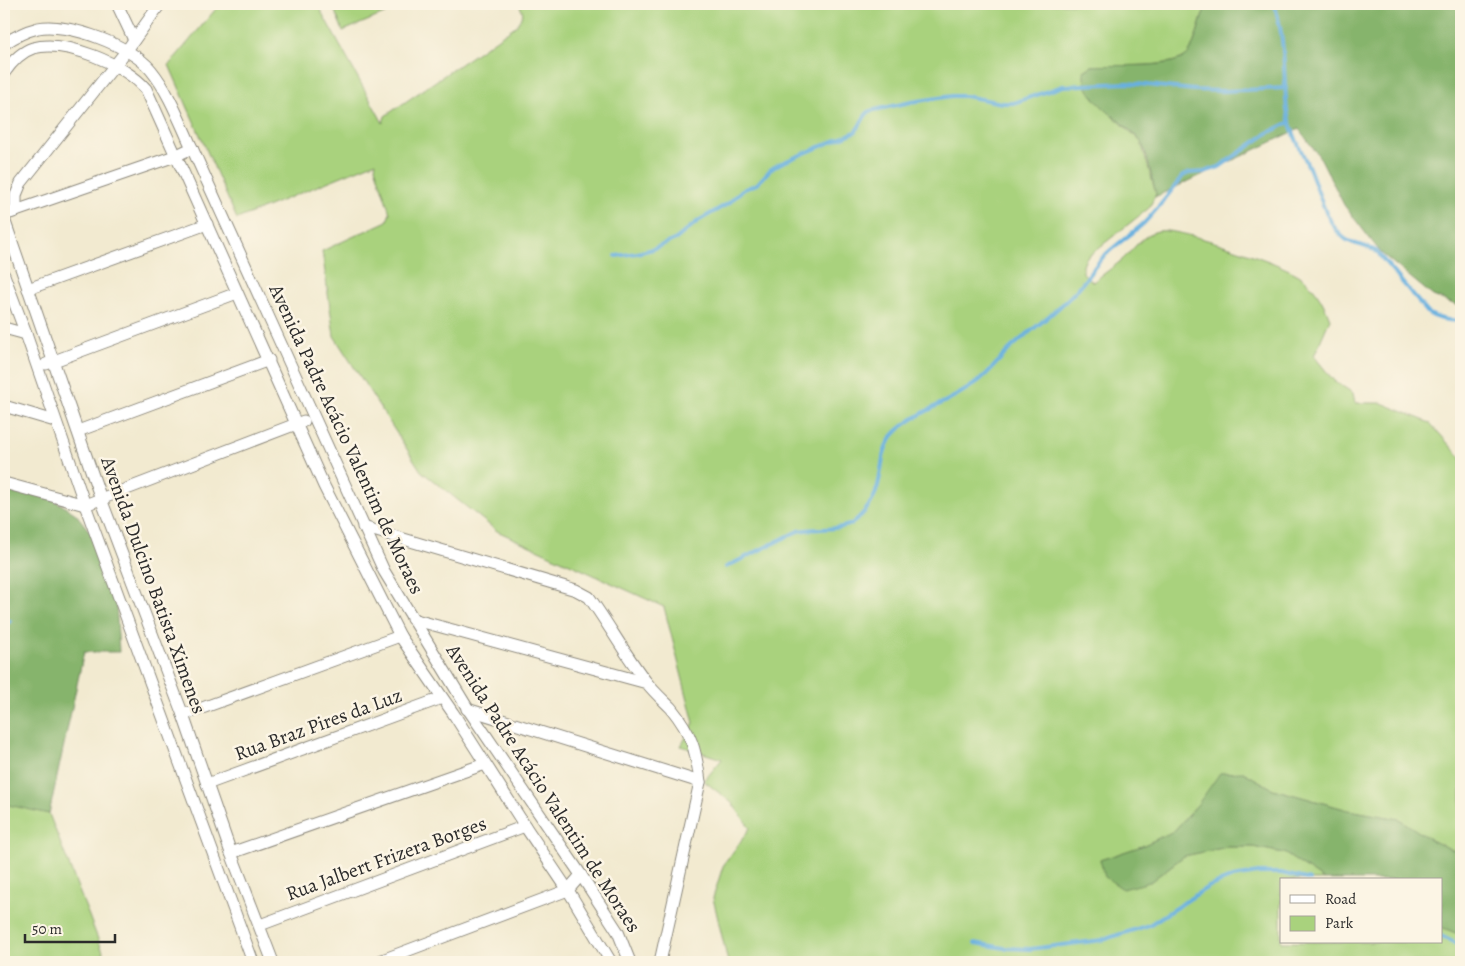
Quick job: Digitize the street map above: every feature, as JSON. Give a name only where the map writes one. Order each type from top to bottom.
[{"type":"street","points":[[116,4],[130,45]]},
{"type":"street","points":[[16,211],[16,195],[21,183],[160,4]]},
{"type":"street","points":[[4,44],[15,36],[39,28],[63,29],[130,45]]},
{"type":"street","name":"Avenida Padre Acácio Valentim de Moraes","points":[[130,45],[161,85],[192,148],[384,571],[468,709],[618,932],[630,962]]},
{"type":"street","points":[[4,73],[15,59],[31,48],[46,46],[62,46],[75,49],[114,65]]},
{"type":"street","name":"Avenida Padre Acácio Valentim de Moraes","points":[[114,65],[136,78],[146,89],[342,523],[400,636],[453,713],[568,890],[608,961]]},
{"type":"street","points":[[4,217],[16,211],[175,156],[192,148]]},
{"type":"street","name":"Avenida Dulcino Batista Ximenes","points":[[4,217],[101,500],[183,715],[230,853],[273,962]]},
{"type":"street","points":[[28,289],[207,224]]},
{"type":"street","name":"Avenida Dulcino Batista Ximenes","points":[[4,275],[38,367],[85,505],[253,962]]},
{"type":"street","points":[[38,367],[238,292]]},
{"type":"street","points":[[4,328],[26,334]]},
{"type":"street","points":[[78,431],[269,360]]},
{"type":"street","points":[[4,406],[55,421]]},
{"type":"street","points":[[4,483],[85,505],[313,417]]},
{"type":"street","points":[[363,527],[576,590],[589,597],[647,683],[684,725],[697,755],[700,782],[660,962]]},
{"type":"street","points":[[369,577],[384,571]]},
{"type":"street","points":[[412,619],[647,683]]},
{"type":"street","points":[[183,715],[400,636]]},
{"type":"street","name":"Rua Braz Pires da Luz","points":[[207,784],[442,698]]},
{"type":"street","points":[[453,713],[468,709],[700,782]]},
{"type":"street","points":[[230,853],[485,764]]},
{"type":"street","name":"Rua Jalbert Frizera Borges","points":[[260,925],[525,826]]},
{"type":"street","points":[[377,962],[568,890],[581,875]]},
{"type":"green space","points":[[220,4],[317,4],[383,123],[385,116],[517,25],[523,13],[519,4],[1189,4],[1205,9],[1191,49],[1182,58],[1159,64],[1092,66],[1084,71],[1093,96],[1141,142],[1156,194],[1149,208],[1086,258],[1083,273],[1093,282],[1123,259],[1148,235],[1158,231],[1170,231],[1209,240],[1293,272],[1308,282],[1316,292],[1330,319],[1314,356],[1334,381],[1353,393],[1355,403],[1382,403],[1430,423],[1461,458],[1461,854],[1431,840],[1399,819],[1348,810],[1273,789],[1243,772],[1198,804],[1174,831],[1142,846],[1100,860],[1150,882],[1184,856],[1227,847],[1253,847],[1284,853],[1321,878],[1280,878],[1280,944],[1442,944],[1442,927],[1461,935],[1461,962],[728,962],[713,898],[723,866],[750,828],[732,803],[704,781],[722,759],[681,746],[694,723],[664,607],[497,531],[421,471],[334,336],[322,251],[387,221],[390,213],[375,167],[376,162],[237,219],[169,65]]},
{"type":"green space","points":[[332,4],[408,4],[343,31]]},
{"type":"green space","points":[[1189,4],[1461,4],[1461,307],[1433,296],[1381,253],[1344,205],[1321,159],[1299,129],[1155,197],[1156,194],[1141,142],[1096,101],[1085,82],[1084,71],[1092,66],[1158,64],[1181,59],[1190,51],[1205,9]]},
{"type":"green space","points":[[4,489],[40,491],[76,514],[97,541],[116,602],[119,652],[84,652],[49,814],[4,804]]},
{"type":"green space","points":[[1243,772],[1273,789],[1348,810],[1399,819],[1431,840],[1461,854],[1461,935],[1442,927],[1442,878],[1321,878],[1284,853],[1253,847],[1227,847],[1184,856],[1150,882],[1123,889],[1105,877],[1100,860],[1142,846],[1174,831],[1198,804],[1220,773]]},
{"type":"green space","points":[[5,803],[49,814],[107,962],[4,962]]},
{"type":"waterway","points":[[1274,4],[1281,30],[1287,110],[1293,133],[1333,225],[1347,240],[1376,251],[1428,313],[1444,320],[1461,321]]},
{"type":"waterway","points":[[616,256],[653,249],[676,239],[698,221],[729,203],[742,190],[757,184],[770,170],[779,164],[855,132],[870,111],[952,96],[1013,103],[1063,86],[1128,83],[1223,91],[1286,88]]},
{"type":"waterway","points":[[726,567],[798,531],[843,527],[854,522],[865,511],[877,491],[886,447],[896,432],[905,424],[967,389],[991,370],[1012,347],[1052,314],[1079,288],[1103,257],[1144,223],[1183,176],[1219,167],[1268,133],[1290,122]]},
{"type":"waterway","points":[[4,625],[10,621]]},
{"type":"waterway","points":[[975,943],[1004,948],[1030,949],[1102,940],[1149,925],[1208,887],[1233,877],[1258,873],[1281,873],[1302,878]]},
{"type":"waterway","points":[[1442,936],[1461,946]]}]
